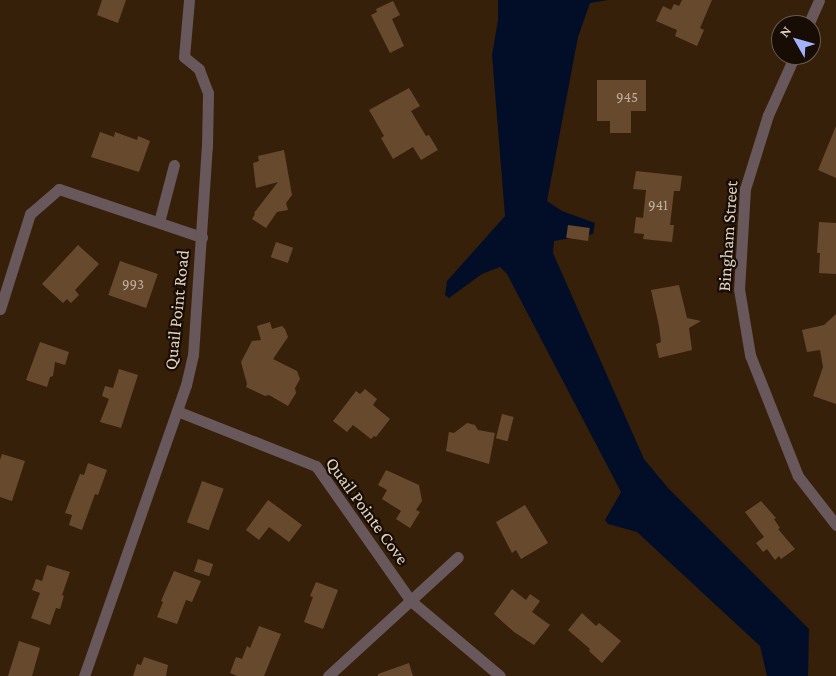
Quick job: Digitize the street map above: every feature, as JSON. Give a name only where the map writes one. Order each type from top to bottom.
[{"type":"street","name":"Quail Point Road","points":[[84,676],[177,411],[193,355],[202,237],[208,93],[199,69],[184,57],[189,0]]},
{"type":"street","points":[[812,15],[819,0]]},
{"type":"street","name":"Bingham Street","points":[[790,65],[768,115],[745,189],[739,289],[750,355],[798,476],[836,525]]},
{"type":"street","points":[[159,222],[174,165]]},
{"type":"street","points":[[0,309],[30,214],[59,189],[202,237]]},
{"type":"street","name":"Quail Pointe Cove","points":[[177,411],[316,466],[411,601],[500,676]]},
{"type":"street","points":[[328,676],[458,557]]},
{"type":"water","points":[[498,0],[608,0],[590,3],[578,37],[547,201],[562,211],[595,223],[593,234],[554,241],[553,253],[644,459],[668,488],[809,629],[808,676],[767,676],[760,646],[637,532],[608,524],[605,520],[621,492],[507,274],[500,267],[482,274],[449,298],[445,295],[447,281],[505,216],[492,55],[498,20]]},
{"type":"building","points":[[102,0],[126,0],[118,23],[97,15]]},
{"type":"building","points":[[682,0],[712,0],[700,28],[704,30],[697,46],[675,36],[677,30],[656,21],[663,6],[671,10],[674,4],[679,6]]},
{"type":"building","points":[[393,1],[400,15],[392,19],[404,46],[390,53],[371,15],[377,12],[376,9]]},
{"type":"building","points":[[597,80],[646,80],[646,111],[631,111],[631,133],[610,133],[610,121],[597,121]]},
{"type":"building","points":[[409,88],[420,106],[411,111],[426,136],[429,135],[438,150],[421,160],[413,147],[393,159],[381,138],[384,136],[369,110]]},
{"type":"building","points":[[836,126],[836,178],[818,170]]},
{"type":"building","points":[[100,132],[114,137],[115,132],[137,140],[138,136],[150,141],[139,172],[91,157]]},
{"type":"building","points":[[284,150],[292,195],[286,203],[288,210],[277,212],[266,228],[252,219],[254,213],[278,182],[256,188],[253,163],[259,161],[258,156]]},
{"type":"building","points":[[636,171],[682,176],[680,191],[674,191],[670,225],[674,225],[672,242],[643,239],[644,234],[634,233],[636,217],[643,218],[646,190],[633,189]]},
{"type":"building","points":[[819,222],[836,223],[836,274],[819,273],[820,253],[817,253]]},
{"type":"building","points":[[568,225],[590,228],[588,241],[566,238]]},
{"type":"building","points":[[276,242],[293,248],[288,263],[271,257]]},
{"type":"building","points":[[78,245],[99,264],[75,290],[79,295],[71,303],[67,299],[63,303],[42,284]]},
{"type":"building","points":[[120,261],[158,274],[146,308],[108,295]]},
{"type":"building","points":[[679,285],[687,318],[701,321],[689,328],[692,350],[659,358],[656,344],[661,342],[651,290]]},
{"type":"building","points":[[836,314],[836,404],[813,396],[823,367],[820,350],[807,352],[802,330],[824,325]]},
{"type":"building","points":[[270,322],[272,329],[282,326],[288,337],[273,359],[297,371],[300,379],[295,388],[296,393],[288,406],[269,395],[265,396],[246,387],[247,384],[241,362],[252,341],[261,340],[257,326]]},
{"type":"building","points":[[40,342],[69,352],[65,365],[55,362],[53,376],[50,377],[47,387],[26,380]]},
{"type":"building","points":[[119,369],[138,375],[121,428],[100,422],[109,399],[102,396],[105,386],[113,388]]},
{"type":"building","points":[[365,389],[377,399],[373,405],[390,419],[376,437],[374,436],[371,439],[353,425],[347,432],[333,421],[356,391],[360,394]]},
{"type":"building","points":[[502,414],[514,417],[508,441],[496,438]]},
{"type":"building","points":[[467,423],[475,425],[478,430],[495,433],[489,464],[446,451],[449,432],[454,433]]},
{"type":"building","points":[[2,454],[25,461],[12,501],[0,497],[0,460]]},
{"type":"building","points":[[88,463],[107,470],[98,495],[95,494],[82,530],[69,525],[72,515],[65,513],[80,474],[84,475]]},
{"type":"building","points":[[386,470],[419,485],[422,501],[416,510],[420,512],[410,528],[396,519],[401,511],[382,499],[387,490],[378,485]]},
{"type":"building","points":[[202,481],[224,489],[209,530],[187,522]]},
{"type":"building","points":[[268,500],[302,525],[289,542],[269,527],[259,540],[246,530]]},
{"type":"building","points":[[761,501],[776,518],[774,519],[780,528],[778,529],[795,549],[781,559],[779,556],[775,560],[767,549],[763,552],[756,543],[764,537],[745,512]]},
{"type":"building","points":[[525,505],[548,543],[521,559],[516,550],[512,553],[496,522]]},
{"type":"building","points":[[198,559],[213,564],[209,576],[194,571]]},
{"type":"building","points":[[47,565],[70,572],[62,595],[64,596],[60,609],[56,608],[50,625],[31,618],[40,593],[32,590],[36,579],[42,581]]},
{"type":"building","points":[[174,571],[201,581],[192,602],[186,600],[177,624],[157,617],[163,602],[161,601]]},
{"type":"building","points":[[316,582],[338,590],[323,629],[304,622],[313,597],[310,596]]},
{"type":"building","points":[[512,589],[526,600],[530,594],[540,601],[532,612],[550,625],[534,645],[514,632],[494,614]]},
{"type":"building","points":[[582,613],[596,626],[599,623],[621,641],[602,663],[589,651],[590,649],[568,630]]},
{"type":"building","points":[[259,626],[281,634],[264,676],[237,676],[230,673],[236,657],[242,659],[247,646],[250,648]]},
{"type":"building","points":[[19,641],[40,648],[32,676],[8,676]]},
{"type":"building","points":[[144,657],[168,665],[166,676],[133,676],[137,664],[141,665]]},
{"type":"building","points":[[409,663],[413,676],[378,676],[378,674]]}]
